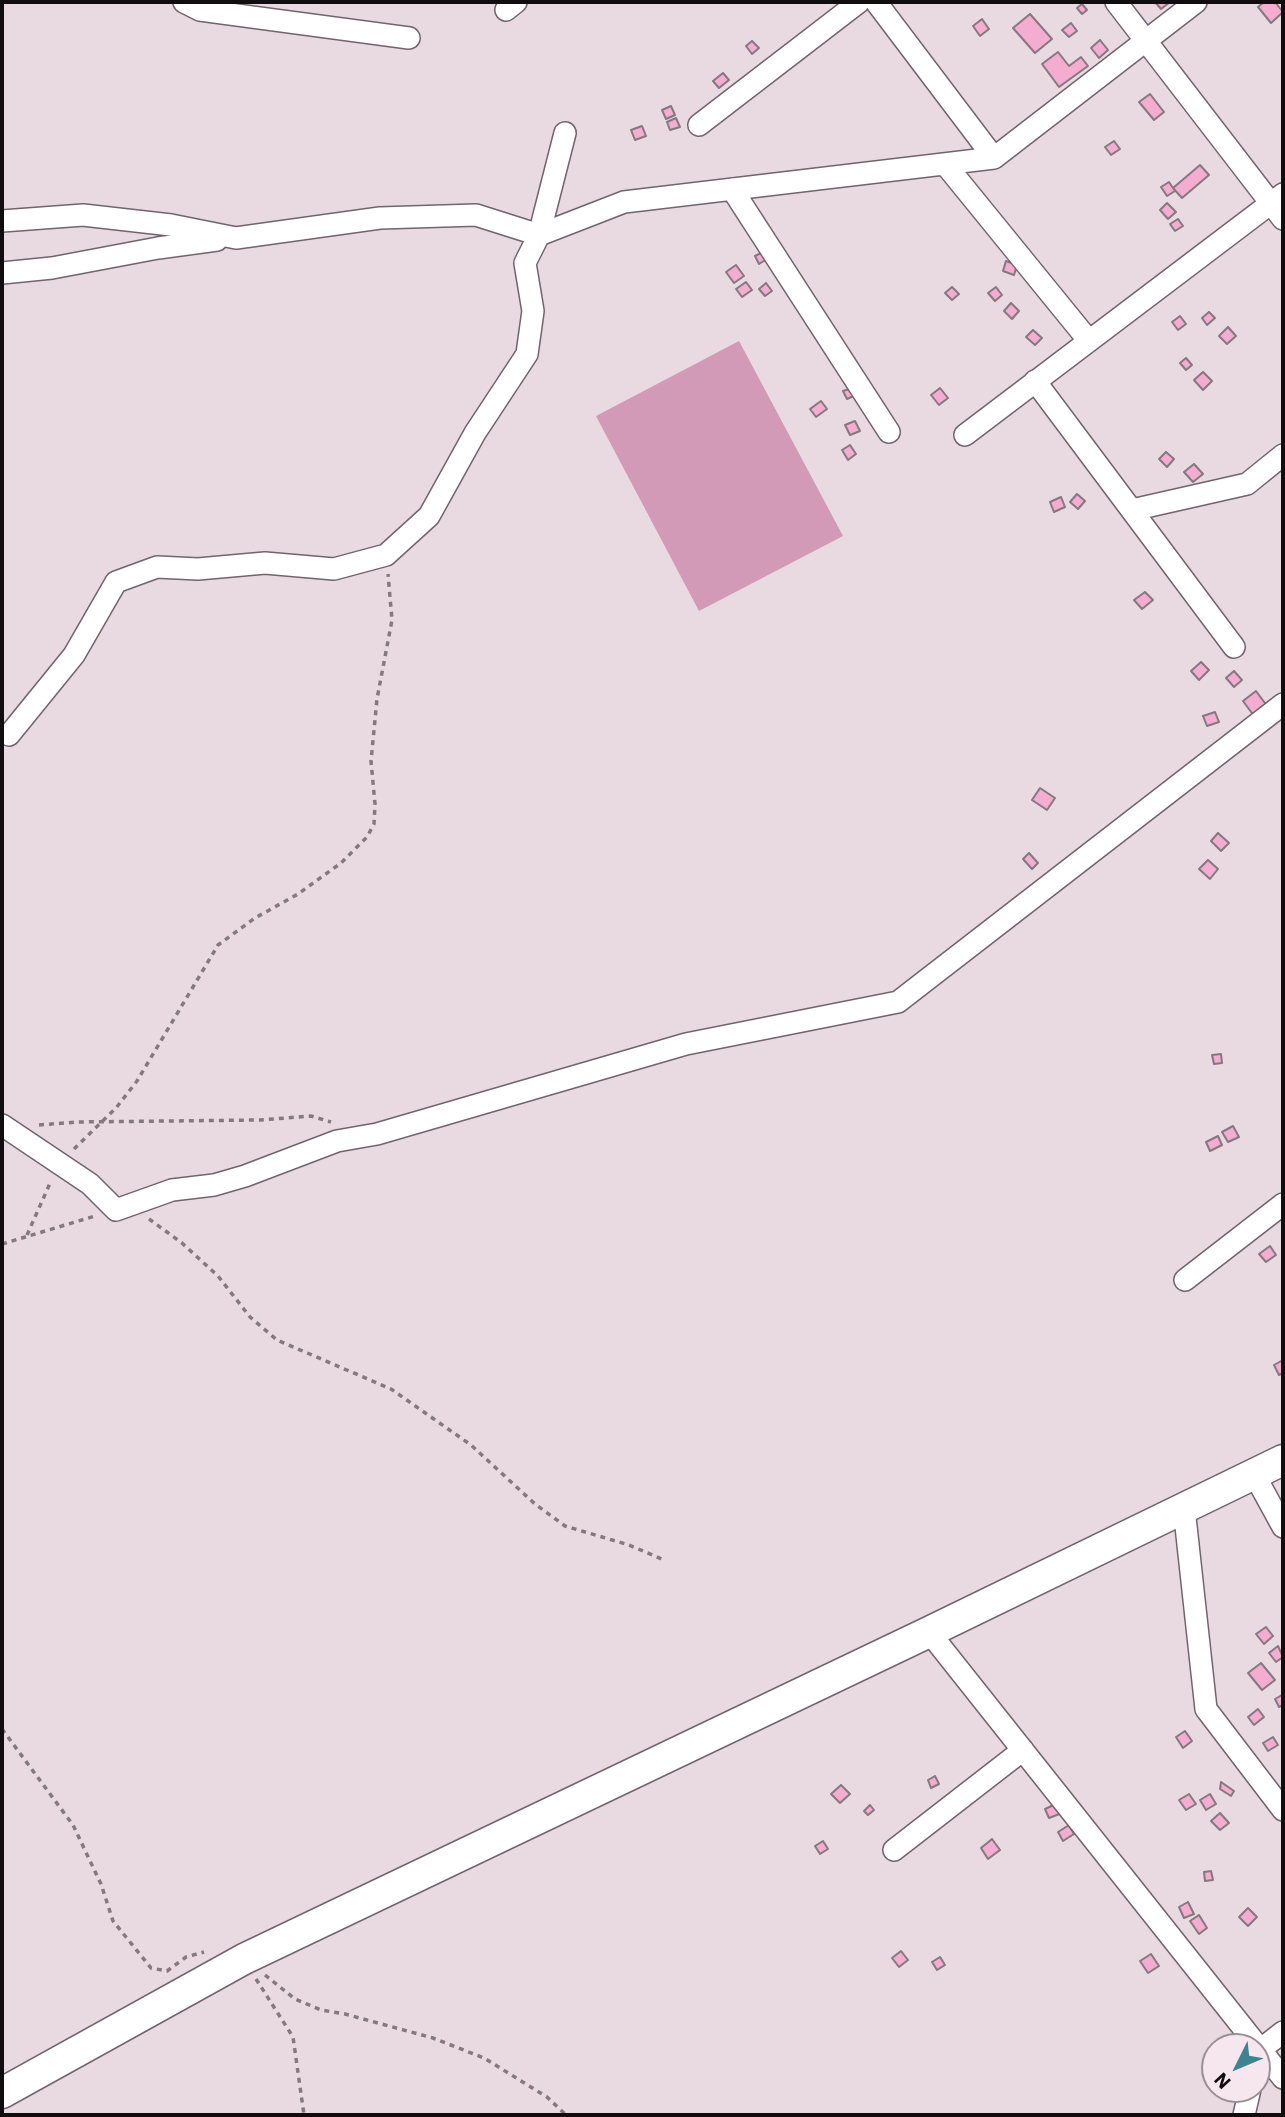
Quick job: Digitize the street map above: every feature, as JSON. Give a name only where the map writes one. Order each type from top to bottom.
[{"type":"main road","points":[[2,2093],[244,1959],[1283,1460]]},
{"type":"street","points":[[184,2],[200,10],[409,38]]},
{"type":"street","points":[[699,125],[859,2]]},
{"type":"street","points":[[876,2],[994,158]]},
{"type":"street","points":[[965,435],[1089,341],[1279,205],[1116,2]]},
{"type":"street","points":[[2,273],[52,268],[158,248],[380,218],[476,215],[539,235],[624,202],[994,158],[1196,2]]},
{"type":"street","points":[[9,735],[74,655],[116,582],[157,567],[198,569],[265,563],[334,569],[386,555],[429,516],[475,433],[527,354],[533,312],[525,263],[539,235],[565,133]]},
{"type":"street","points":[[945,164],[1089,341]]},
{"type":"street","points":[[732,189],[889,432]]},
{"type":"street","points":[[2,221],[83,215],[171,225],[236,238]]},
{"type":"street","points":[[1035,382],[1234,647]]},
{"type":"street","points":[[1132,510],[1247,484],[1283,455]]},
{"type":"street","points":[[4,1127],[90,1184],[116,1210],[172,1190],[214,1185],[245,1176],[337,1141],[377,1134],[686,1044],[898,1002],[1283,704]]},
{"type":"street","points":[[1185,1280],[1283,1204]]},
{"type":"street","points":[[1254,1474],[1283,1527]]},
{"type":"street","points":[[1184,1508],[1206,1709],[1283,1810]]},
{"type":"street","points":[[929,1632],[1241,2033]]},
{"type":"street","points":[[894,1850],[1023,1750]]},
{"type":"path","points":[[27,1235],[58,1164],[101,1123],[136,1081],[218,945],[341,863],[367,837],[374,824],[375,780],[371,761],[376,699],[392,620],[386,555]]},
{"type":"path","points":[[4,1127],[77,1122],[260,1120],[311,1116],[337,1123]]},
{"type":"path","points":[[2,1244],[116,1210],[149,1219],[182,1243],[218,1276],[250,1317],[277,1340],[391,1389],[471,1445],[535,1504],[565,1526],[629,1545],[664,1560]]},
{"type":"path","points":[[2,1729],[73,1825],[101,1884],[113,1921],[151,1968],[167,1971],[186,1957],[208,1951]]},
{"type":"path","points":[[244,1959],[293,2037],[304,2115]]},
{"type":"path","points":[[244,1959],[295,1998],[321,2010],[345,2014],[433,2039],[484,2058],[547,2097],[566,2115]]},
{"type":"shaded area","points":[[739,341],[843,536],[699,611],[596,416]]},
{"type":"building","points":[[1155,2],[1170,2],[1161,9]]},
{"type":"building","points":[[1264,2],[1275,2],[1283,12],[1271,23],[1258,7]]},
{"type":"building","points":[[1082,4],[1087,10],[1082,14],[1077,8]]},
{"type":"building","points":[[1030,14],[1052,39],[1035,53],[1013,28]]},
{"type":"building","points":[[982,19],[989,29],[980,36],[973,26]]},
{"type":"building","points":[[1071,23],[1077,31],[1069,37],[1062,30]]},
{"type":"building","points":[[1100,40],[1108,50],[1099,58],[1091,48]]},
{"type":"building","points":[[752,41],[759,48],[752,54],[746,46]]},
{"type":"building","points":[[1058,52],[1069,66],[1081,57],[1088,66],[1059,87],[1042,64]]},
{"type":"building","points":[[723,73],[729,80],[719,88],[713,81]]},
{"type":"building","points":[[1150,94],[1164,112],[1154,120],[1139,102]]},
{"type":"building","points":[[671,106],[675,115],[666,119],[662,110]]},
{"type":"building","points":[[676,118],[680,127],[670,130],[667,122]]},
{"type":"building","points":[[642,126],[646,136],[635,140],[631,130]]},
{"type":"building","points":[[1114,141],[1120,149],[1111,155],[1105,147]]},
{"type":"building","points":[[1200,165],[1209,175],[1182,198],[1173,188]]},
{"type":"building","points":[[1169,182],[1175,191],[1167,196],[1161,187]]},
{"type":"building","points":[[1167,203],[1176,212],[1168,219],[1160,210]]},
{"type":"building","points":[[1178,219],[1183,226],[1175,231],[1170,224]]},
{"type":"building","points":[[763,252],[767,259],[759,264],[755,256]]},
{"type":"building","points":[[1006,261],[1017,265],[1014,275],[1003,271]]},
{"type":"building","points":[[736,265],[744,276],[734,283],[726,272]]},
{"type":"building","points":[[746,282],[752,290],[742,297],[736,289]]},
{"type":"building","points":[[766,283],[772,291],[765,296],[759,289]]},
{"type":"building","points":[[952,287],[959,294],[952,300],[945,293]]},
{"type":"building","points":[[996,287],[1002,295],[995,301],[988,293]]},
{"type":"building","points":[[1011,303],[1019,311],[1012,319],[1004,311]]},
{"type":"building","points":[[1209,312],[1215,318],[1207,325],[1202,318]]},
{"type":"building","points":[[1180,316],[1186,324],[1178,330],[1172,322]]},
{"type":"building","points":[[1228,327],[1236,336],[1227,344],[1219,336]]},
{"type":"building","points":[[1033,330],[1042,338],[1035,345],[1026,337]]},
{"type":"building","points":[[1186,358],[1192,365],[1186,370],[1180,363]]},
{"type":"building","points":[[1203,372],[1212,381],[1203,390],[1194,380]]},
{"type":"building","points":[[852,388],[856,395],[847,399],[843,391]]},
{"type":"building","points":[[940,388],[948,398],[939,405],[931,395]]},
{"type":"building","points":[[821,401],[827,409],[816,417],[810,409]]},
{"type":"building","points":[[855,421],[860,431],[850,435],[845,425]]},
{"type":"building","points":[[850,445],[856,454],[848,460],[842,450]]},
{"type":"building","points":[[1166,452],[1174,459],[1167,467],[1159,459]]},
{"type":"building","points":[[1194,464],[1203,474],[1193,482],[1184,472]]},
{"type":"building","points":[[1077,494],[1085,501],[1078,509],[1070,502]]},
{"type":"building","points":[[1061,497],[1065,507],[1054,512],[1050,502]]},
{"type":"building","points":[[1145,592],[1153,600],[1142,609],[1134,600]]},
{"type":"building","points":[[1201,662],[1209,670],[1199,680],[1191,671]]},
{"type":"building","points":[[1234,671],[1242,680],[1234,687],[1226,678]]},
{"type":"building","points":[[1256,691],[1270,710],[1257,720],[1243,701]]},
{"type":"building","points":[[1215,712],[1219,722],[1207,726],[1203,716]]},
{"type":"building","points":[[1040,788],[1055,798],[1047,810],[1032,800]]},
{"type":"building","points":[[1218,833],[1229,843],[1221,851],[1211,841]]},
{"type":"building","points":[[1029,853],[1038,863],[1032,869],[1023,859]]},
{"type":"building","points":[[1208,860],[1218,869],[1210,879],[1199,869]]},
{"type":"building","points":[[1221,1054],[1222,1063],[1214,1064],[1212,1055]]},
{"type":"building","points":[[1233,1126],[1239,1137],[1228,1142],[1222,1132]]},
{"type":"building","points":[[1218,1136],[1222,1145],[1210,1151],[1206,1142]]},
{"type":"building","points":[[1270,1246],[1276,1255],[1266,1262],[1259,1254]]},
{"type":"building","points":[[1283,1360],[1283,1373],[1279,1375],[1274,1365]]},
{"type":"building","points":[[1266,1627],[1273,1636],[1264,1644],[1256,1634]]},
{"type":"building","points":[[1278,1646],[1283,1657],[1276,1662],[1269,1653]]},
{"type":"building","points":[[1261,1663],[1275,1680],[1262,1690],[1248,1673]]},
{"type":"building","points":[[1282,1695],[1283,1705],[1279,1707],[1275,1699]]},
{"type":"building","points":[[1258,1709],[1264,1717],[1254,1725],[1248,1717]]},
{"type":"building","points":[[1185,1731],[1192,1741],[1183,1748],[1176,1737]]},
{"type":"building","points":[[1273,1737],[1278,1745],[1268,1751],[1263,1743]]},
{"type":"building","points":[[935,1776],[939,1784],[931,1788],[928,1780]]},
{"type":"building","points":[[1221,1782],[1234,1791],[1231,1796],[1220,1789]]},
{"type":"building","points":[[841,1785],[850,1794],[840,1803],[831,1794]]},
{"type":"building","points":[[1189,1794],[1196,1804],[1186,1810],[1179,1800]]},
{"type":"building","points":[[1210,1794],[1216,1804],[1206,1810],[1200,1800]]},
{"type":"building","points":[[1058,1803],[1062,1813],[1049,1818],[1045,1809]]},
{"type":"building","points":[[870,1805],[874,1810],[868,1815],[864,1811]]},
{"type":"building","points":[[1220,1813],[1229,1823],[1220,1830],[1211,1821]]},
{"type":"building","points":[[1069,1825],[1074,1834],[1063,1841],[1058,1832]]},
{"type":"building","points":[[992,1839],[1000,1850],[988,1859],[981,1848]]},
{"type":"building","points":[[823,1841],[828,1849],[820,1854],[815,1846]]},
{"type":"building","points":[[1211,1871],[1213,1880],[1205,1881],[1204,1872]]},
{"type":"building","points":[[1188,1902],[1194,1914],[1184,1918],[1179,1907]]},
{"type":"building","points":[[1248,1908],[1257,1917],[1248,1926],[1239,1917]]},
{"type":"building","points":[[1199,1915],[1207,1928],[1199,1934],[1190,1921]]},
{"type":"building","points":[[901,1951],[908,1960],[899,1967],[892,1958]]},
{"type":"building","points":[[1151,1954],[1159,1966],[1148,1973],[1140,1961]]},
{"type":"building","points":[[940,1957],[945,1965],[937,1970],[932,1962]]}]
